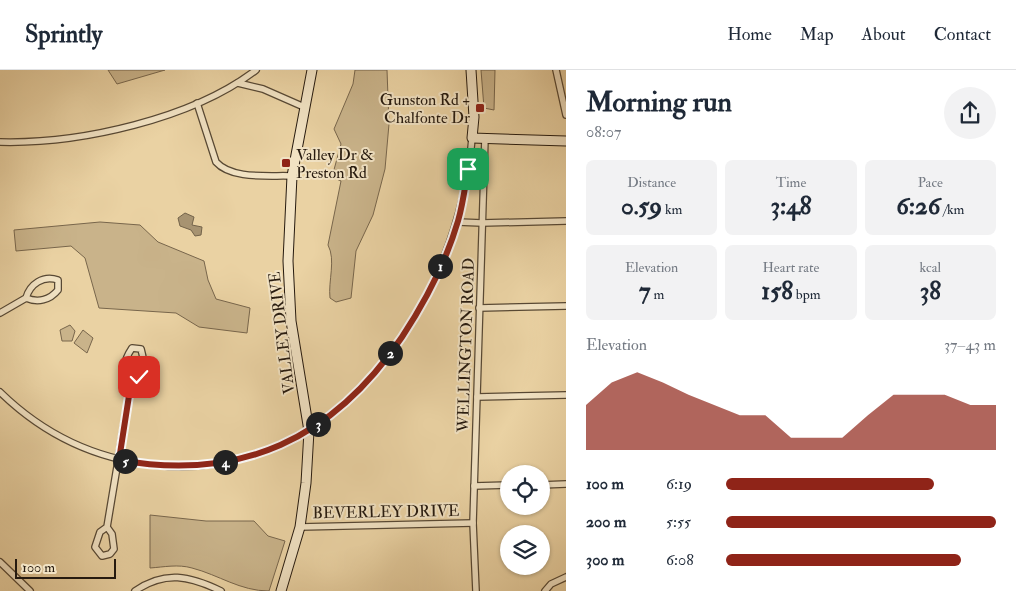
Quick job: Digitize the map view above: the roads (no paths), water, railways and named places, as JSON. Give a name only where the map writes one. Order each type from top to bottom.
[{"type":"street","points":[[0,142],[55,140],[101,133],[160,117],[197,103],[238,83],[256,70]]},
{"type":"street","name":"VALLEY DRIVE","points":[[281,591],[300,527],[306,483],[309,431],[291,321],[288,283],[292,176],[312,70]]},
{"type":"street","points":[[0,392],[25,414],[59,437],[83,448],[119,460],[173,467],[213,464],[256,454],[309,431],[331,415],[362,387],[397,343],[426,297],[458,222],[474,117],[471,70]]},
{"type":"street","points":[[556,70],[566,115]]},
{"type":"street","points":[[238,83],[263,89],[304,107]]},
{"type":"street","points":[[197,103],[212,151],[220,167],[232,172],[292,176]]},
{"type":"street","points":[[472,138],[566,141]]},
{"type":"street","name":"WELLINGTON ROAD","points":[[476,591],[473,522],[485,138]]},
{"type":"street","points":[[458,222],[566,221]]},
{"type":"street","points":[[0,313],[26,298],[28,291],[38,281],[46,278],[58,280],[58,290],[51,297],[36,301],[26,298]]},
{"type":"street","points":[[479,308],[566,306]]},
{"type":"street","points":[[107,527],[112,534],[114,549],[110,554],[102,556],[95,547],[100,532],[107,527],[131,383],[139,377],[144,364],[141,349],[136,347],[132,348],[124,364],[126,376],[131,383]]},
{"type":"street","points":[[477,397],[566,395]]},
{"type":"street","points":[[550,485],[566,484]]},
{"type":"street","name":"BEVERLEY DRIVE","points":[[474,486],[500,486]]},
{"type":"street","name":"BEVERLEY DRIVE","points":[[300,527],[473,522]]},
{"type":"street","points":[[0,562],[30,591]]},
{"type":"street","points":[[544,591],[551,584],[566,577]]},
{"type":"street","points":[[135,591],[157,579],[171,578],[193,579],[221,591]]},
{"type":"place","name":"Gunston Rd + Chalfonte Dr","points":[[480,108]]},
{"type":"place","name":"Valley Dr & Preston Rd","points":[[286,163]]}]
